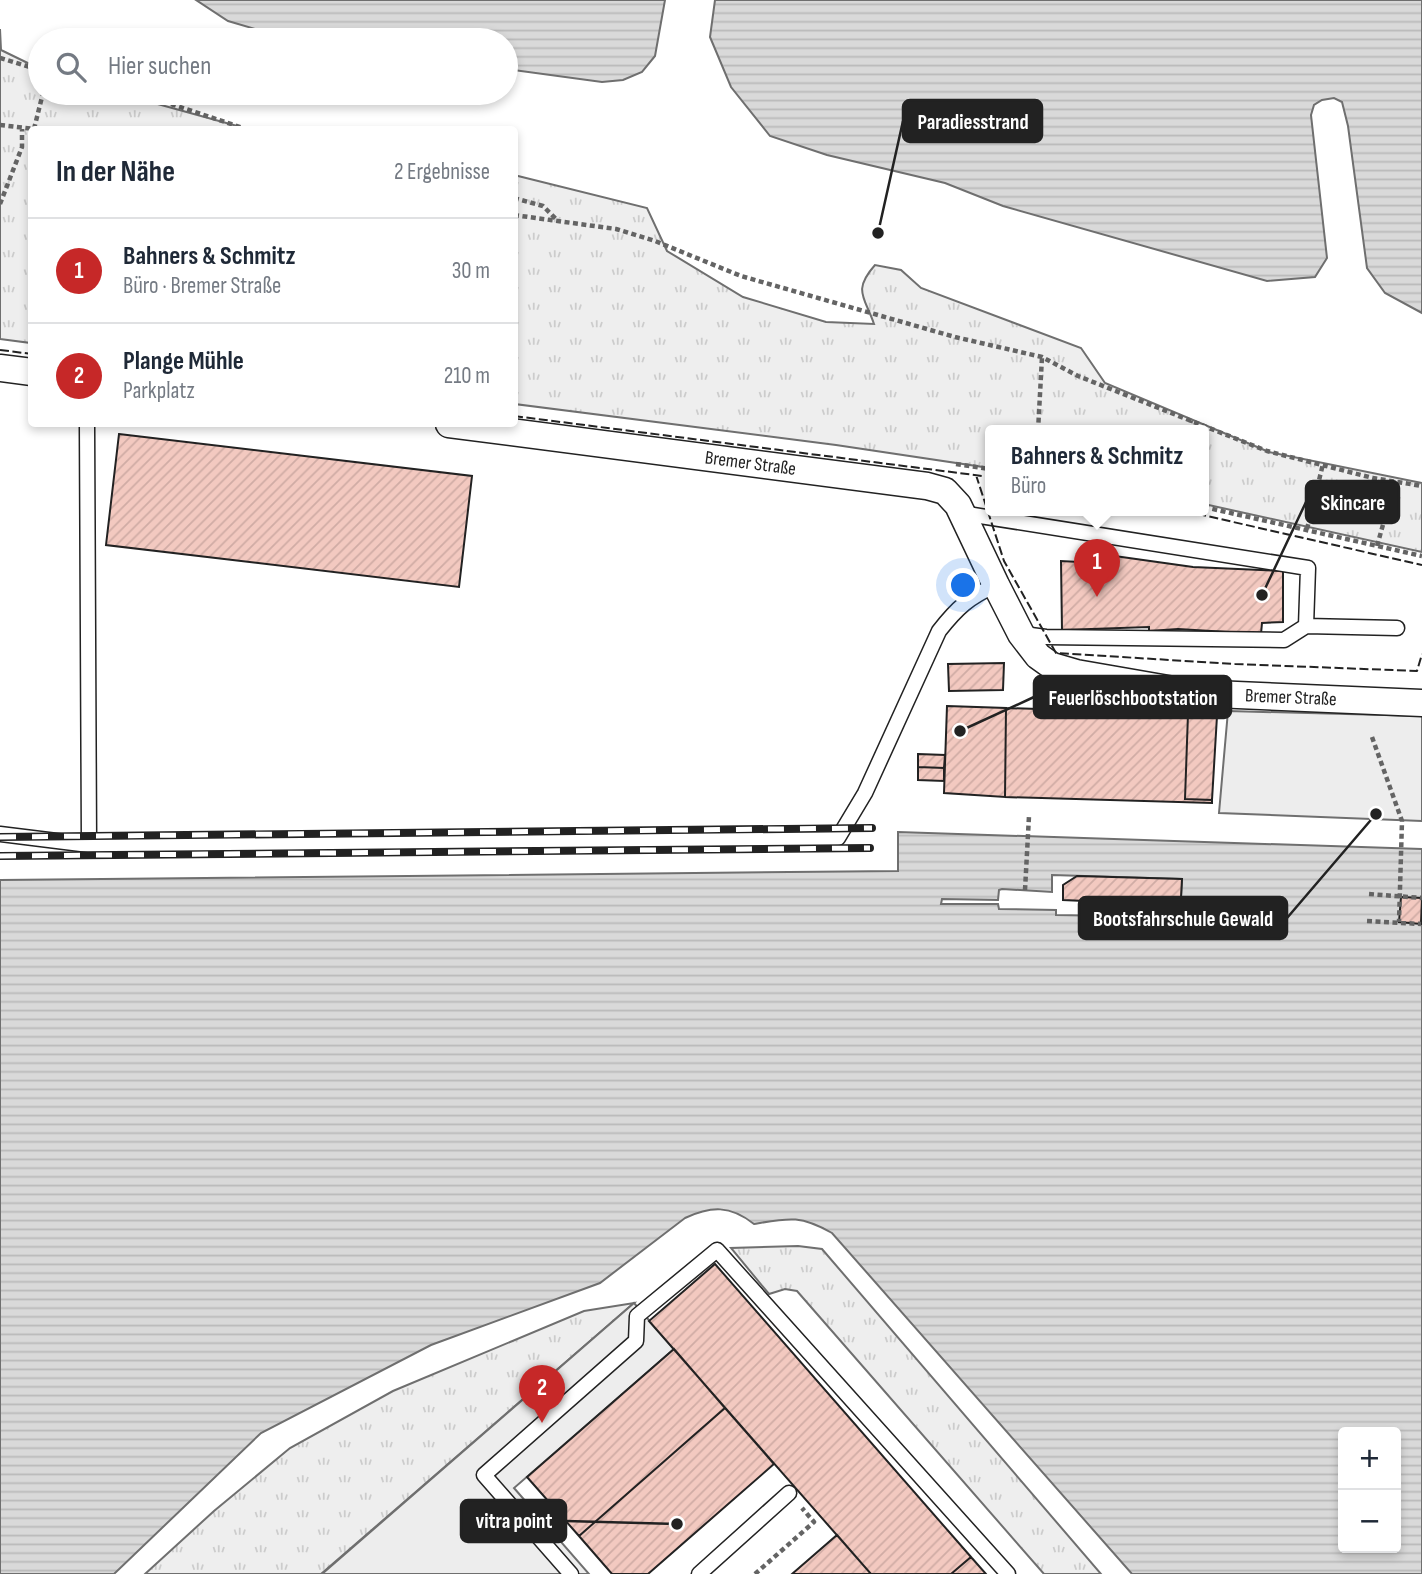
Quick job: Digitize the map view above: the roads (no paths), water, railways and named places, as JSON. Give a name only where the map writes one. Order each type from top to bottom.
[{"type":"street","points":[[0,368],[28,372]]},
{"type":"street","name":"Bremer Straße","points":[[472,427],[927,486],[945,491],[958,505],[1021,634],[1038,656],[1052,666],[1076,673],[1191,693],[1422,703]]},
{"type":"lane","points":[[87,427],[89,845]]},
{"type":"lane","points":[[961,513],[1308,568],[1306,626]]},
{"type":"lane","points":[[0,834],[89,845],[838,838],[865,793],[939,631],[957,607],[976,594],[996,586]]},
{"type":"lane","points":[[1021,634],[1284,640],[1306,626],[1397,628]]},
{"type":"lane","points":[[571,1574],[484,1475],[636,1340],[637,1316],[717,1250],[1008,1574]]},
{"type":"lane","points":[[699,1574],[789,1493]]},
{"type":"railway","points":[[0,837],[872,828]]},
{"type":"railway","points":[[0,856],[870,848]]},
{"type":"place","name":"Paradiesstrand","points":[[878,233]]},
{"type":"place","name":"Skincare","points":[[1262,595]]},
{"type":"place","name":"Bahners & Schmitz","points":[[1097,597]]},
{"type":"place","name":"Feuerlöschbootstation","points":[[960,731]]},
{"type":"place","name":"Bootsfahrschule Gewald","points":[[1376,814]]},
{"type":"place","name":"Plange Mühle","points":[[542,1423]]},
{"type":"place","name":"vitra point","points":[[677,1524]]}]
